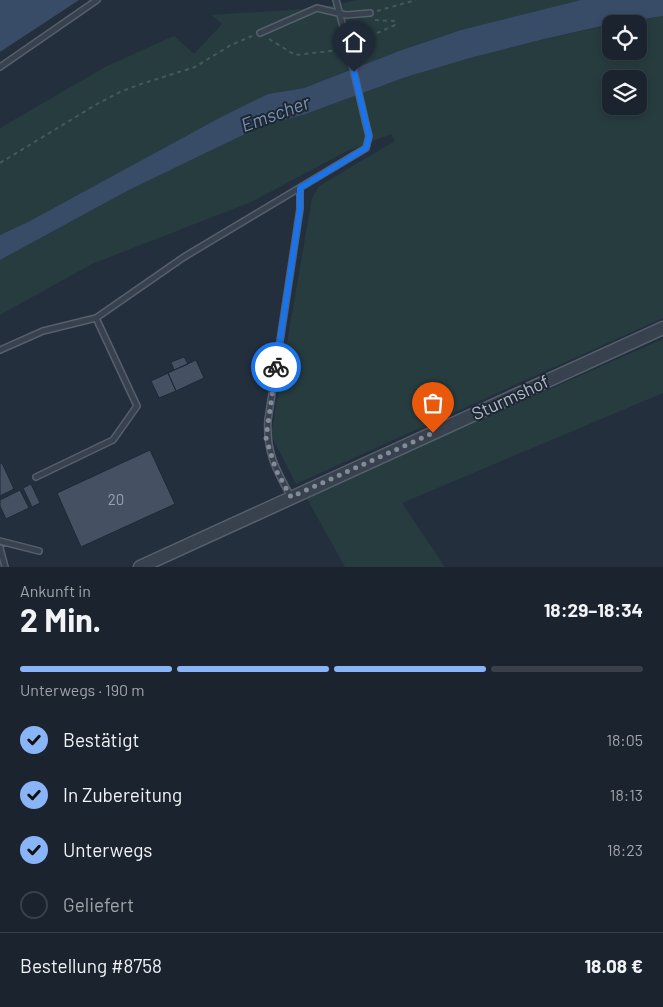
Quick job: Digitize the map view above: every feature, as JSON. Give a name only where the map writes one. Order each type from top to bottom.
[{"type":"street","name":"Sturmshof","points":[[140,567],[663,328]]},
{"type":"lane","points":[[0,67],[97,0]]},
{"type":"lane","points":[[0,350],[43,331],[96,318],[184,258],[366,148],[369,136],[336,0]]},
{"type":"lane","points":[[260,33],[318,8],[346,15],[370,13]]},
{"type":"lane","points":[[291,497],[276,470],[266,438],[300,209],[300,188]]},
{"type":"lane","points":[[36,477],[113,440],[137,406],[96,318]]},
{"type":"lane","points":[[0,541],[39,551]]},
{"type":"lane","points":[[0,548],[5,567]]},
{"type":"path","points":[[395,25],[395,20],[374,20],[370,13],[416,0]]},
{"type":"path","points":[[0,163],[105,100],[141,84],[195,67],[232,45],[260,33],[295,55]]},
{"type":"green space","points":[[356,0],[581,0],[461,30],[399,51],[304,88],[268,94],[221,117],[28,222],[0,235],[0,128],[107,66],[174,36],[194,54],[222,24],[212,15],[303,9]]},
{"type":"green space","points":[[663,16],[663,318],[296,484],[271,435],[312,198],[319,186],[395,141],[391,134],[347,151],[251,202],[92,264],[0,315],[0,260],[129,190],[264,125],[303,115],[406,77],[540,40],[602,27],[602,60],[647,60],[647,19]]},
{"type":"green space","points":[[663,339],[663,393],[402,503],[445,567],[345,567],[306,497]]},
{"type":"water","points":[[0,0],[79,0],[0,52]]},
{"type":"water","name":"Emscher","points":[[581,0],[663,0],[663,16],[647,18],[647,15],[602,15],[602,26],[470,58],[406,77],[303,115],[264,125],[129,190],[0,260],[0,235],[28,222],[221,117],[268,94],[304,88],[399,51],[461,30]]},
{"type":"building","points":[[184,357],[188,364],[174,370],[171,362]]},
{"type":"building","points":[[196,360],[204,378],[176,391],[168,373]]},
{"type":"building","points":[[168,373],[176,391],[159,398],[151,381]]},
{"type":"building","points":[[150,450],[175,504],[81,547],[57,493]]},
{"type":"building","points":[[2,463],[14,489],[0,496],[0,464]]},
{"type":"building","points":[[31,484],[40,503],[32,507],[23,488]]},
{"type":"building","points":[[20,490],[29,508],[6,519],[0,506],[0,500]]},
{"type":"way so far","points":[[276,367],[266,438],[276,470],[291,497],[433,433]]},
{"type":"route","points":[[276,367],[300,209],[300,188],[366,148],[369,136],[354,72]]}]
